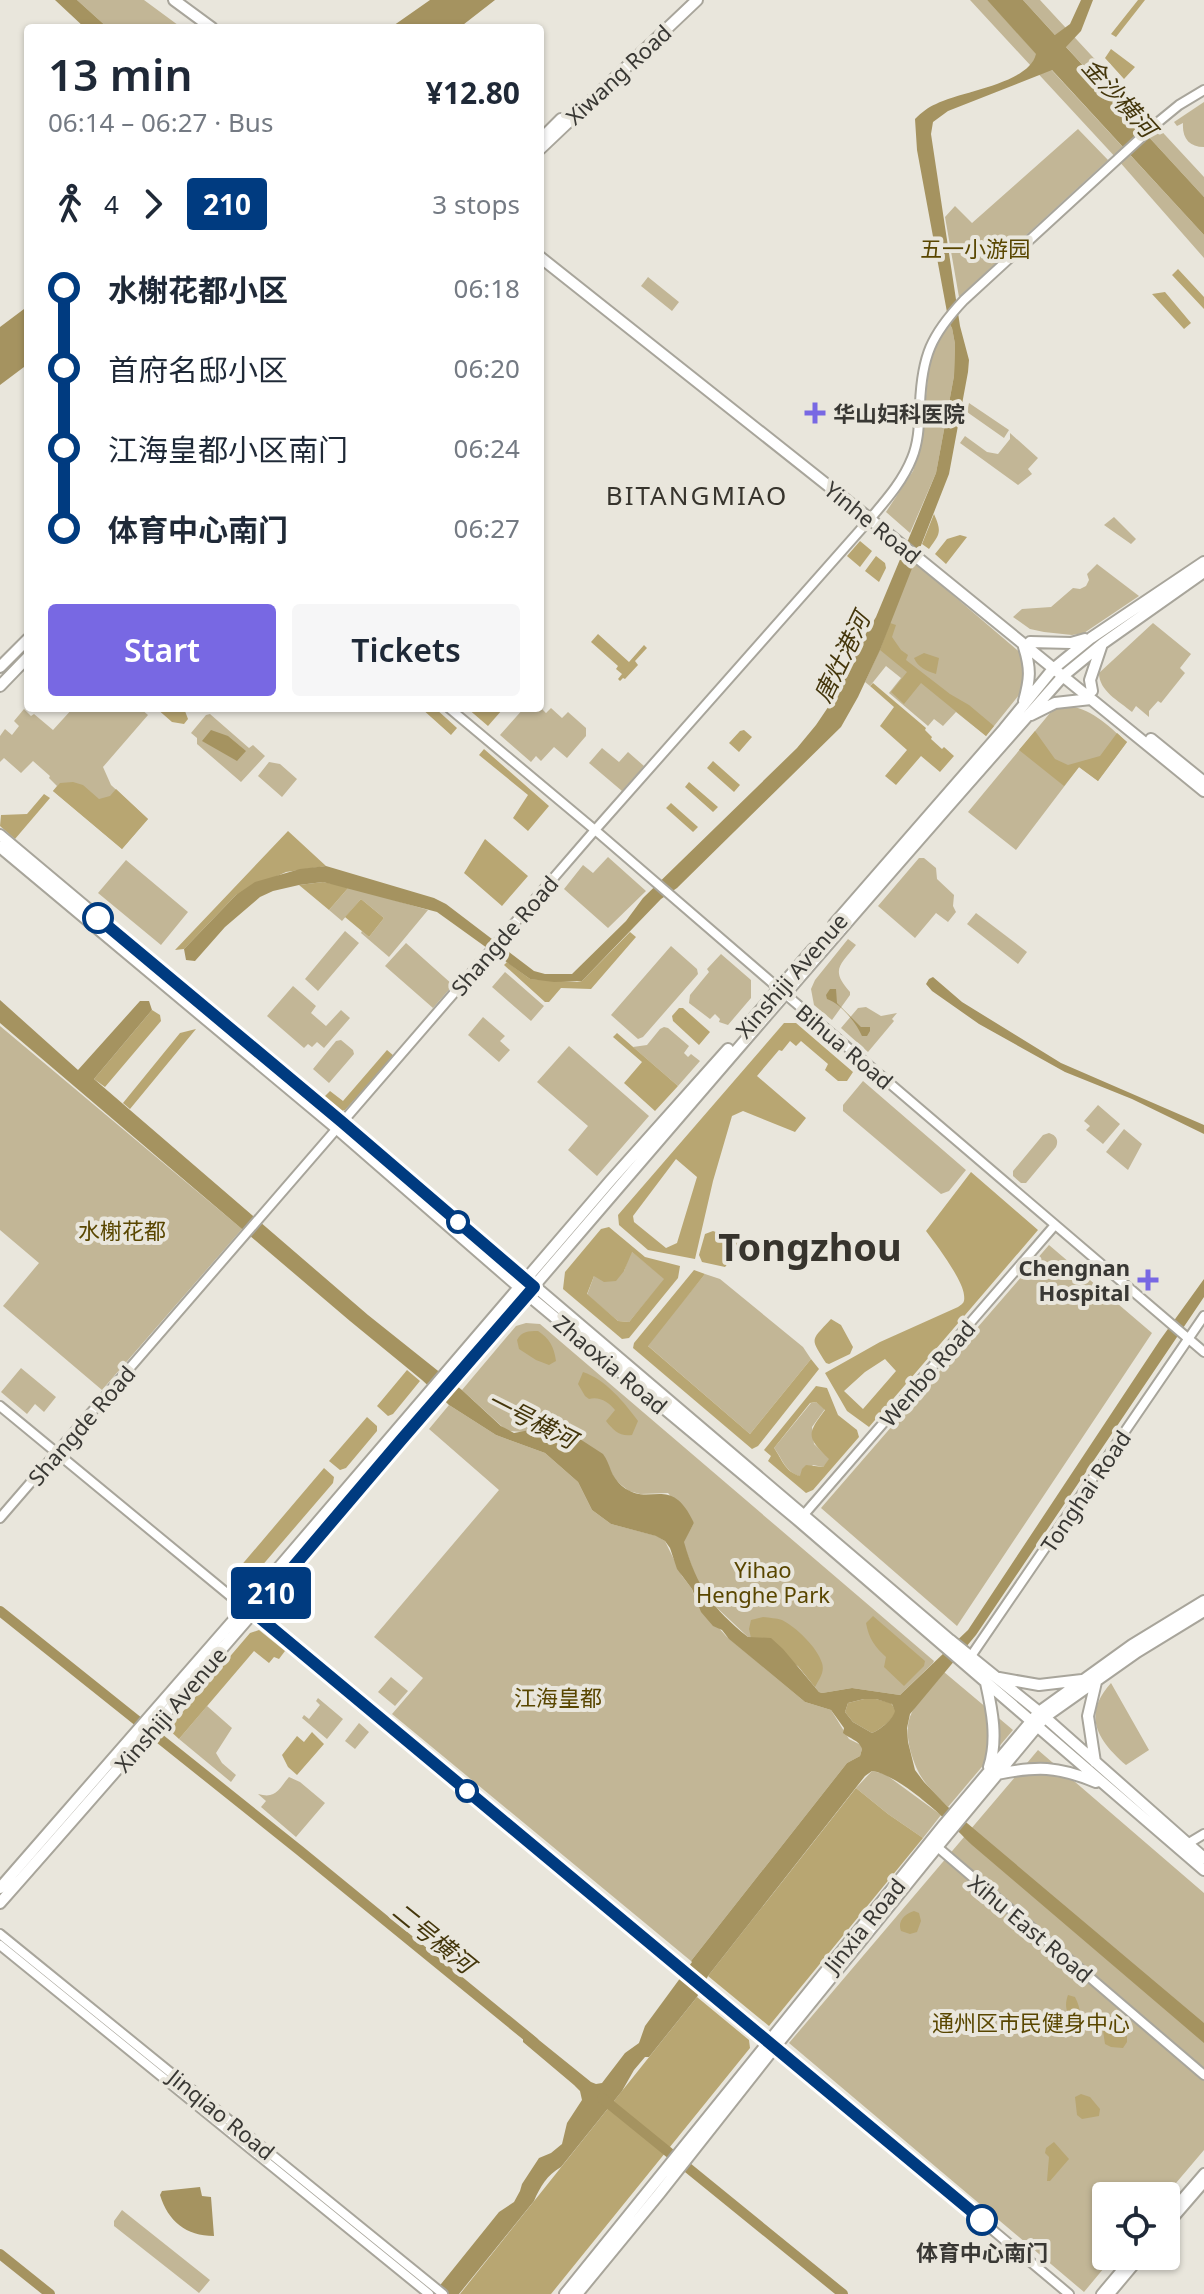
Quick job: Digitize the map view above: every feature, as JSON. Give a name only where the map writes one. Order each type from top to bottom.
[{"type":"main road","points":[[165,0],[195,24]]},
{"type":"main road","points":[[174,0],[207,24]]},
{"type":"main road","name":"Xiwang Road","points":[[544,136],[688,0]]},
{"type":"main road","name":"Xiwang Road","points":[[544,145],[697,0]]},
{"type":"main road","name":"Yinhe Road","points":[[544,257],[1204,782]]},
{"type":"main road","name":"Xinshiji Avenue","points":[[0,1903],[1060,670],[1091,638],[1204,562]]},
{"type":"main road","name":"Xinshiji Avenue","points":[[1060,670],[1204,572]]},
{"type":"main road","points":[[1091,638],[1071,643],[1027,644],[1030,681],[1024,712],[1091,695],[1090,680],[1102,644]]},
{"type":"main road","points":[[0,667],[24,643]]},
{"type":"main road","points":[[0,686],[24,661]]},
{"type":"main road","name":"Yinhe Road","points":[[1091,695],[1204,791]]},
{"type":"main road","name":"Zhaoxia Road","points":[[0,835],[991,1680],[1034,1724],[1107,1787],[1184,1846]]},
{"type":"main road","name":"Zhaoxia Road","points":[[0,847],[339,1125]]},
{"type":"main road","name":"Jinxia Road","points":[[577,2294],[772,2044],[1042,1715],[1132,1645],[1204,1601]]},
{"type":"main road","name":"Xinshiji Avenue","points":[[0,1888],[249,1610]]},
{"type":"main road","name":"Jinxia Road","points":[[1090,1680],[1204,1611]]},
{"type":"main road","points":[[1095,1762],[1088,1716],[1090,1680],[1039,1685],[991,1680],[994,1727],[992,1774],[1036,1767],[1076,1774],[1107,1787]]},
{"type":"main road","name":"Zhaoxia Road","points":[[991,1680],[1042,1715],[1184,1846]]},
{"type":"main road","points":[[1184,1846],[1204,1858]]},
{"type":"main road","points":[[1184,1846],[1204,1870]]},
{"type":"main road","name":"Jinxia Road","points":[[565,2294],[671,2171]]},
{"type":"street","name":"Shangde Road","points":[[0,1518],[595,830],[872,517],[912,459],[919,436],[922,377],[927,352],[944,321],[1157,123],[1204,90]]},
{"type":"street","name":"Bihua Road","points":[[454,712],[1204,1352]]},
{"type":"street","name":"Wenbo Road","points":[[801,1518],[1055,1225]]},
{"type":"street","name":"Tonghai Road","points":[[965,1658],[1204,1316]]},
{"type":"street","points":[[0,1406],[704,1987],[1069,2294]]},
{"type":"street","points":[[1184,1846],[1204,1834]]},
{"type":"street","name":"Xihu East Road","points":[[934,1844],[1204,2075]]},
{"type":"street","name":"Jinqiao Road","points":[[0,1934],[432,2290]]},
{"type":"street","name":"Jinqiao Road","points":[[0,1945],[432,2290],[443,2294]]},
{"type":"street","points":[[1180,2201],[1204,2173]]},
{"type":"street","points":[[1180,2211],[1204,2183]]},
{"type":"street","points":[[1101,2294],[1121,2270]]},
{"type":"street","points":[[1110,2294],[1130,2270]]},
{"type":"green space","points":[[77,0],[144,0],[177,24],[104,24]]},
{"type":"green space","points":[[970,0],[987,0],[1204,235],[1204,258],[1118,160]]},
{"type":"green space","points":[[1023,0],[1040,0],[1204,177],[1204,197]]},
{"type":"green space","points":[[1204,102],[1204,147],[1199,147],[1185,137],[1183,123],[1177,126],[1174,122]]},
{"type":"green space","name":"五一小游园","points":[[1078,129],[1108,160],[959,297],[945,217],[955,206],[972,223]]},
{"type":"green space","points":[[648,277],[679,302],[672,311],[641,286]]},
{"type":"green space","points":[[949,323],[955,344],[954,376],[936,473],[910,533],[886,512],[913,471],[921,446],[929,366],[935,347]]},
{"type":"green space","points":[[969,403],[1009,430],[1004,438],[967,412]]},
{"type":"green space","points":[[1010,433],[1038,458],[1028,469],[1032,474],[1018,485],[960,443],[965,436],[987,452],[998,454],[1010,439]]},
{"type":"green space","points":[[1114,517],[1136,539],[1131,544],[1104,525]]},
{"type":"green space","points":[[913,561],[1023,655],[1025,681],[1019,695],[986,736],[956,712],[943,726],[934,719],[928,726],[889,693],[901,678],[886,666],[870,686],[865,682]]},
{"type":"green space","points":[[1097,564],[1139,596],[1084,633],[1072,635],[1030,629],[1013,617],[1022,609],[1051,607],[1073,588],[1086,586],[1089,580],[1087,574]]},
{"type":"green space","points":[[1153,623],[1191,654],[1180,668],[1185,673],[1161,703],[1158,701],[1149,711],[1149,717],[1136,706],[1132,712],[1111,695],[1102,685],[1099,673]]},
{"type":"green space","points":[[1063,705],[1090,713],[1127,742],[1098,781],[1079,767],[1016,850],[968,812],[1050,713]]},
{"type":"green space","points":[[551,708],[562,718],[568,712],[586,728],[586,736],[567,758],[554,747],[541,761],[536,756],[531,762],[500,735],[520,712],[546,713]]},
{"type":"green space","points":[[24,709],[24,712],[31,716],[34,714],[53,730],[69,712],[145,712],[148,715],[103,767],[111,785],[148,819],[122,849],[53,791],[57,786],[33,761],[21,773],[4,758],[0,762],[0,736],[5,729],[12,735],[19,726],[14,721]]},
{"type":"green space","points":[[210,714],[249,748],[253,745],[265,756],[241,782],[197,744],[197,738],[191,733]]},
{"type":"green space","points":[[602,748],[619,762],[628,752],[644,766],[622,791],[589,763]]},
{"type":"green space","points":[[269,762],[280,764],[297,779],[282,797],[258,776]]},
{"type":"green space","points":[[608,857],[646,891],[608,928],[564,889],[583,865],[593,873]]},
{"type":"green space","points":[[919,858],[924,858],[936,868],[937,879],[954,895],[956,912],[948,922],[936,913],[915,938],[878,906]]},
{"type":"green space","points":[[126,860],[188,912],[161,945],[98,893]]},
{"type":"green space","points":[[349,887],[428,910],[389,957],[361,933],[369,937],[384,918],[361,899],[342,921],[329,910]]},
{"type":"green space","points":[[976,913],[1027,952],[1018,964],[967,924]]},
{"type":"green space","points":[[345,931],[359,943],[318,991],[305,979]]},
{"type":"green space","points":[[848,939],[856,945],[842,963],[839,973],[850,995],[832,1020],[814,1005],[811,989]]},
{"type":"green space","points":[[406,943],[453,985],[433,1008],[385,966]]},
{"type":"green space","points":[[671,946],[697,969],[698,974],[638,1039],[611,1015]]},
{"type":"green space","points":[[721,954],[751,980],[751,998],[728,1025],[719,1022],[715,1014],[710,1019],[689,1003],[690,995]]},
{"type":"green space","points":[[505,972],[544,1006],[531,1021],[492,987]]},
{"type":"green space","points":[[293,986],[316,1006],[311,1013],[326,1026],[341,1010],[350,1018],[324,1048],[317,1042],[312,1047],[308,1044],[304,1048],[267,1016]]},
{"type":"green space","points":[[866,1007],[881,1016],[897,1013],[868,1052],[841,1028],[858,1008]]},
{"type":"green space","points":[[483,1017],[505,1036],[500,1041],[510,1050],[499,1062],[468,1035]]},
{"type":"green space","name":"水榭花都","points":[[0,1026],[242,1229],[102,1390],[3,1306],[39,1263],[0,1230]]},
{"type":"green space","points":[[664,1027],[689,1046],[684,1053],[688,1057],[691,1054],[700,1061],[678,1086],[633,1047],[647,1045]]},
{"type":"green space","points":[[341,1040],[354,1054],[329,1083],[313,1069],[336,1041]]},
{"type":"green space","points":[[569,1046],[649,1116],[597,1176],[568,1150],[588,1126],[537,1082]]},
{"type":"green space","points":[[863,1081],[966,1170],[949,1191],[941,1194],[843,1111],[843,1105]]},
{"type":"green space","points":[[1098,1105],[1120,1124],[1103,1144],[1086,1130],[1090,1126],[1084,1121]]},
{"type":"green space","points":[[1124,1129],[1142,1144],[1128,1170],[1106,1152]]},
{"type":"green space","points":[[1049,1133],[1056,1138],[1056,1147],[1026,1183],[1021,1183],[1013,1176],[1013,1171],[1043,1135]]},
{"type":"green space","points":[[1049,1245],[1152,1333],[957,1626],[821,1508]]},
{"type":"green space","points":[[631,1251],[665,1279],[629,1322],[618,1321],[587,1295],[594,1276],[624,1271]]},
{"type":"green space","points":[[705,1274],[720,1279],[803,1347],[811,1359],[750,1434],[647,1345]]},
{"type":"green space","name":"Yihao Henghe Park","points":[[540,1324],[933,1663],[900,1695],[852,1688],[822,1693],[798,1666],[748,1637],[714,1605],[697,1581],[683,1542],[694,1523],[668,1493],[640,1494],[629,1491],[615,1480],[609,1467],[538,1427],[524,1432],[507,1431],[462,1390],[516,1326]]},
{"type":"green space","points":[[21,1368],[56,1397],[44,1412],[35,1404],[27,1414],[1,1392]]},
{"type":"green space","points":[[816,1402],[825,1409],[812,1427],[814,1444],[830,1459],[823,1467],[813,1465],[801,1477],[787,1468],[774,1448],[811,1403]]},
{"type":"green space","name":"江海皇都","points":[[449,1405],[496,1435],[545,1453],[578,1482],[592,1510],[611,1524],[665,1541],[696,1602],[726,1636],[805,1702],[831,1710],[849,1739],[861,1745],[860,1756],[847,1763],[691,1961],[392,1714],[423,1678],[374,1637],[499,1490],[429,1429]]},
{"type":"green space","points":[[944,1672],[1013,1730],[948,1807],[920,1775],[908,1735],[912,1712]]},
{"type":"green space","points":[[391,1677],[408,1691],[395,1706],[378,1692]]},
{"type":"green space","points":[[1111,1683],[1149,1750],[1126,1765],[1107,1746],[1097,1727],[1097,1706]]},
{"type":"green space","points":[[318,1698],[343,1719],[327,1739],[302,1718],[304,1715],[309,1719],[320,1705],[316,1701]]},
{"type":"green space","points":[[207,1706],[232,1728],[216,1753],[236,1775],[231,1782],[179,1739]]},
{"type":"green space","points":[[359,1723],[369,1732],[355,1749],[345,1741]]},
{"type":"green space","name":"通州区市民健身中心","points":[[1038,1750],[1204,1893],[1204,2150],[1177,2182],[1092,2182],[1092,2270],[1102,2270],[1084,2292],[789,2043]]},
{"type":"green space","points":[[872,1771],[885,1774],[941,1815],[923,1838],[856,1788]]},
{"type":"green space","points":[[289,1777],[325,1803],[296,1837],[261,1807],[266,1801],[258,1794],[273,1794]]},
{"type":"green space","points":[[122,2210],[210,2280],[199,2293],[114,2226]]},
{"type":"shaded area","points":[[55,0],[77,0],[104,24],[81,24]]},
{"type":"shaded area","points":[[430,0],[495,0],[464,24],[396,24]]},
{"type":"shaded area","points":[[987,0],[1023,0],[1055,35],[1070,24],[1081,0],[1093,0],[1081,31],[1066,47],[1204,197],[1204,235],[1052,70],[948,111],[933,122],[931,134],[960,326],[969,360],[968,372],[949,474],[880,650],[841,727],[677,888],[661,899],[582,981],[530,979],[437,912],[323,882],[273,891],[260,897],[225,927],[195,961],[186,960],[184,949],[236,895],[255,882],[300,869],[326,866],[434,898],[534,971],[572,974],[626,921],[643,898],[797,748],[839,691],[856,650],[876,617],[936,473],[954,376],[955,344],[917,150],[915,119],[933,105],[1008,80],[1031,64],[1036,54]]},
{"type":"shaded area","points":[[1138,0],[1145,0],[1116,37],[1111,34]]},
{"type":"shaded area","points":[[1111,49],[1135,67],[1124,79],[1105,58]]},
{"type":"shaded area","points":[[1178,269],[1204,297],[1204,309],[1172,275]]},
{"type":"shaded area","points":[[1165,292],[1191,323],[1184,329],[1152,294]]},
{"type":"shaded area","points":[[24,309],[24,367],[0,385],[0,327]]},
{"type":"shaded area","points":[[934,514],[939,533],[929,549],[922,544]]},
{"type":"shaded area","points":[[960,535],[967,537],[946,564],[935,554],[947,539]]},
{"type":"shaded area","points":[[860,541],[872,551],[860,567],[847,556]]},
{"type":"shaded area","points":[[876,556],[885,563],[886,568],[879,582],[865,571]]},
{"type":"shaded area","points":[[890,623],[896,625],[892,637],[908,655],[906,660],[994,726],[986,736],[921,683],[904,704],[891,692],[907,672],[880,650]]},
{"type":"shaded area","points":[[598,634],[629,662],[644,645],[647,648],[635,661],[638,665],[625,679],[618,679],[622,674],[616,669],[618,666],[591,642]]},
{"type":"shaded area","points":[[924,653],[939,658],[936,674],[923,668],[914,658]]},
{"type":"shaded area","points":[[873,683],[926,728],[931,739],[942,749],[944,747],[954,756],[940,772],[921,756],[896,785],[885,776],[907,750],[880,726],[894,707],[870,686]]},
{"type":"shaded area","points":[[161,712],[185,712],[188,719],[184,724],[172,722]]},
{"type":"shaded area","points":[[425,712],[439,712],[457,728],[451,735]]},
{"type":"shaded area","points":[[472,712],[500,712],[488,726]]},
{"type":"shaded area","points":[[211,730],[228,736],[246,751],[237,761],[202,741]]},
{"type":"shaded area","points":[[744,730],[752,737],[739,752],[729,743]]},
{"type":"shaded area","points":[[1035,731],[1055,759],[1068,765],[1100,756],[1117,733],[1127,742],[1098,781],[1079,767],[1064,786],[1019,750]]},
{"type":"shaded area","points":[[484,749],[549,806],[528,831],[513,818],[528,795],[479,755]]},
{"type":"shaded area","points":[[713,761],[740,785],[734,792],[707,768]]},
{"type":"shaded area","points":[[689,782],[718,807],[713,812],[685,787]]},
{"type":"shaded area","points":[[60,783],[83,785],[99,799],[110,796],[116,789],[148,819],[122,849],[53,791]]},
{"type":"shaded area","points":[[44,794],[50,798],[15,839],[0,826],[1,815],[27,814]]},
{"type":"shaded area","points":[[671,803],[698,827],[693,832],[666,808]]},
{"type":"shaded area","points":[[288,831],[326,866],[286,872],[236,895],[184,949],[175,950]]},
{"type":"shaded area","points":[[485,839],[528,876],[502,906],[464,873]]},
{"type":"shaded area","points":[[323,882],[349,887],[329,910],[299,885]]},
{"type":"shaded area","points":[[361,899],[384,918],[369,937],[345,917]]},
{"type":"shaded area","points":[[630,932],[636,937],[591,989],[561,988],[549,1002],[545,1002],[504,965],[507,962],[530,979],[582,981]]},
{"type":"shaded area","points":[[933,977],[962,1002],[1061,1063],[1204,1125],[1204,1134],[1132,1099],[1065,1072],[979,1024],[932,991],[926,984]]},
{"type":"shaded area","points":[[830,989],[836,989],[837,1003],[861,1027],[870,1027],[867,1036],[862,1036],[847,1014],[827,999]]},
{"type":"shaded area","points":[[0,1000],[78,1070],[140,1001],[149,1001],[152,1010],[94,1079],[501,1426],[514,1433],[551,1426],[566,1430],[603,1454],[622,1486],[632,1492],[668,1495],[677,1499],[694,1523],[684,1542],[694,1572],[707,1596],[748,1637],[771,1638],[822,1693],[852,1688],[900,1695],[968,1630],[1160,1340],[1204,1279],[1204,1297],[976,1635],[910,1714],[907,1728],[915,1770],[924,1782],[948,1807],[1204,2023],[1204,2043],[925,1802],[897,1781],[872,1771],[708,1976],[697,1997],[649,2057],[645,2057],[634,2070],[622,2091],[561,2167],[544,2182],[534,2201],[459,2294],[433,2294],[499,2212],[514,2202],[539,2158],[562,2144],[567,2123],[582,2100],[580,2091],[574,2085],[523,2042],[523,2034],[529,2032],[591,2082],[602,2083],[625,2053],[639,2043],[645,2026],[691,1961],[847,1763],[860,1756],[861,1746],[843,1733],[844,1728],[831,1710],[805,1702],[722,1630],[713,1626],[701,1612],[665,1541],[611,1524],[592,1510],[578,1482],[545,1453],[496,1435],[449,1405],[0,1023]],"holes":[[[876,1699],[892,1704],[895,1711],[886,1724],[872,1733],[853,1722],[845,1712],[848,1703]]]},
{"type":"shaded area","points":[[683,1008],[710,1032],[699,1045],[673,1021],[672,1016]]},
{"type":"shaded area","points":[[152,1010],[160,1015],[161,1021],[105,1087],[94,1079]]},
{"type":"shaded area","points":[[784,1023],[796,1023],[853,1072],[847,1081],[838,1081],[825,1070],[828,1064],[801,1041],[796,1046],[790,1041],[757,1076],[806,1118],[795,1132],[743,1111],[732,1116],[695,1259],[648,1250],[619,1225],[618,1215]],"holes":[[[676,1159],[697,1177],[677,1243],[666,1248],[634,1222],[633,1216]]]},
{"type":"shaded area","points":[[196,1029],[130,1109],[123,1103],[180,1033]]},
{"type":"shaded area","points":[[617,1033],[678,1086],[655,1111],[624,1083],[642,1062],[613,1037]]},
{"type":"shaded area","points":[[387,1050],[394,1056],[345,1110],[339,1112],[323,1098],[330,1091],[343,1101]]},
{"type":"shaded area","points":[[971,1172],[1038,1230],[869,1427],[847,1411],[825,1373],[880,1342],[963,1302],[959,1280],[926,1231]],"holes":[[[885,1359],[896,1371],[863,1409],[844,1391]]]},
{"type":"shaded area","points":[[609,1227],[645,1257],[680,1266],[678,1278],[629,1338],[622,1339],[563,1289],[565,1272],[601,1229]],"holes":[[[632,1252],[664,1279],[629,1322],[618,1321],[587,1294],[594,1276],[604,1282],[616,1281]]]},
{"type":"shaded area","points":[[713,1231],[738,1240],[739,1250],[725,1267],[702,1262],[699,1255],[705,1234]]},
{"type":"shaded area","points":[[694,1270],[705,1274],[648,1346],[750,1434],[811,1359],[819,1369],[758,1446],[752,1449],[633,1348]]},
{"type":"shaded area","points":[[831,1319],[841,1325],[853,1347],[850,1354],[829,1364],[815,1340]]},
{"type":"shaded area","points":[[538,1331],[548,1340],[554,1352],[556,1361],[549,1365],[519,1349],[517,1340],[521,1335]]},
{"type":"shaded area","points":[[407,1370],[420,1381],[388,1416],[377,1406]]},
{"type":"shaded area","points":[[583,1372],[607,1386],[633,1414],[638,1421],[632,1435],[617,1432],[606,1421],[615,1410],[610,1404],[585,1396],[578,1384]]},
{"type":"shaded area","points":[[816,1386],[827,1388],[838,1415],[857,1430],[859,1437],[813,1490],[806,1493],[768,1461],[771,1456],[764,1450]],"holes":[[[816,1402],[825,1410],[812,1436],[816,1446],[829,1459],[823,1467],[806,1465],[800,1476],[795,1474],[787,1468],[774,1448],[810,1403]]]},
{"type":"shaded area","points":[[367,1417],[377,1426],[377,1431],[346,1468],[340,1470],[329,1461]]},
{"type":"shaded area","points":[[324,1468],[334,1477],[333,1483],[248,1582],[235,1585],[228,1581]]},
{"type":"shaded area","points":[[873,1616],[925,1661],[924,1666],[904,1686],[884,1667],[886,1657],[871,1638],[866,1623]]},
{"type":"shaded area","points":[[763,1617],[788,1623],[816,1651],[823,1669],[815,1687],[798,1666],[751,1638],[751,1620]]},
{"type":"shaded area","points":[[259,1630],[285,1651],[279,1659],[274,1657],[269,1663],[254,1651],[179,1739],[168,1729],[250,1633]]},
{"type":"shaded area","points":[[864,1699],[891,1703],[896,1711],[886,1724],[872,1733],[853,1722],[845,1712],[848,1703]]},
{"type":"shaded area","points":[[312,1732],[324,1744],[297,1775],[282,1755],[297,1736],[304,1742]]},
{"type":"shaded area","points":[[856,1788],[923,1838],[769,2026],[708,1976]]},
{"type":"shaded area","points":[[914,1911],[919,1913],[921,1921],[917,1932],[910,1934],[901,1931],[903,1918]]},
{"type":"shaded area","points":[[1068,1995],[1075,1997],[1080,2011],[1079,2020],[1075,2021],[1068,2013]]},
{"type":"shaded area","points":[[697,1997],[749,2040],[750,2048],[551,2294],[460,2294]]},
{"type":"shaded area","points":[[1111,2024],[1119,2025],[1127,2034],[1123,2048],[1105,2044],[1103,2031]]},
{"type":"shaded area","points":[[1081,2094],[1090,2097],[1100,2109],[1099,2116],[1082,2119],[1077,2115],[1075,2097]]},
{"type":"shaded area","points":[[1054,2142],[1069,2159],[1047,2181],[1049,2157],[1045,2153]]},
{"type":"shaded area","points":[[200,2187],[202,2196],[211,2197],[214,2236],[195,2233],[180,2225],[168,2212],[160,2195],[162,2191]]},
{"type":"waterway","name":"二号横河","points":[[0,1611],[534,2042]]},
{"type":"waterway","name":"二号横河","points":[[602,2098],[843,2294]]},
{"type":"waterway","points":[[0,2254],[50,2294]]},
{"type":"bus line","name":"210","points":[[98,918],[534,1287],[254,1613],[982,2220]]},
{"type":"place","name":"华山妇科医院","points":[[815,413]]},
{"type":"place","name":"Chengnan Hospital","points":[[1148,1280]]},
{"type":"place","name":"体育中心南门","points":[[982,2220]]},
{"type":"district","name":"BITANGMIAO","points":[[697,495]]},
{"type":"district","name":"Tongzhou","points":[[810,1246]]},
{"type":"water label","name":"金沙横河","points":[[1120,97]]},
{"type":"water label","name":"唐灶港河","points":[[841,657]]},
{"type":"water label","name":"一号横河","points":[[532,1419]]}]
